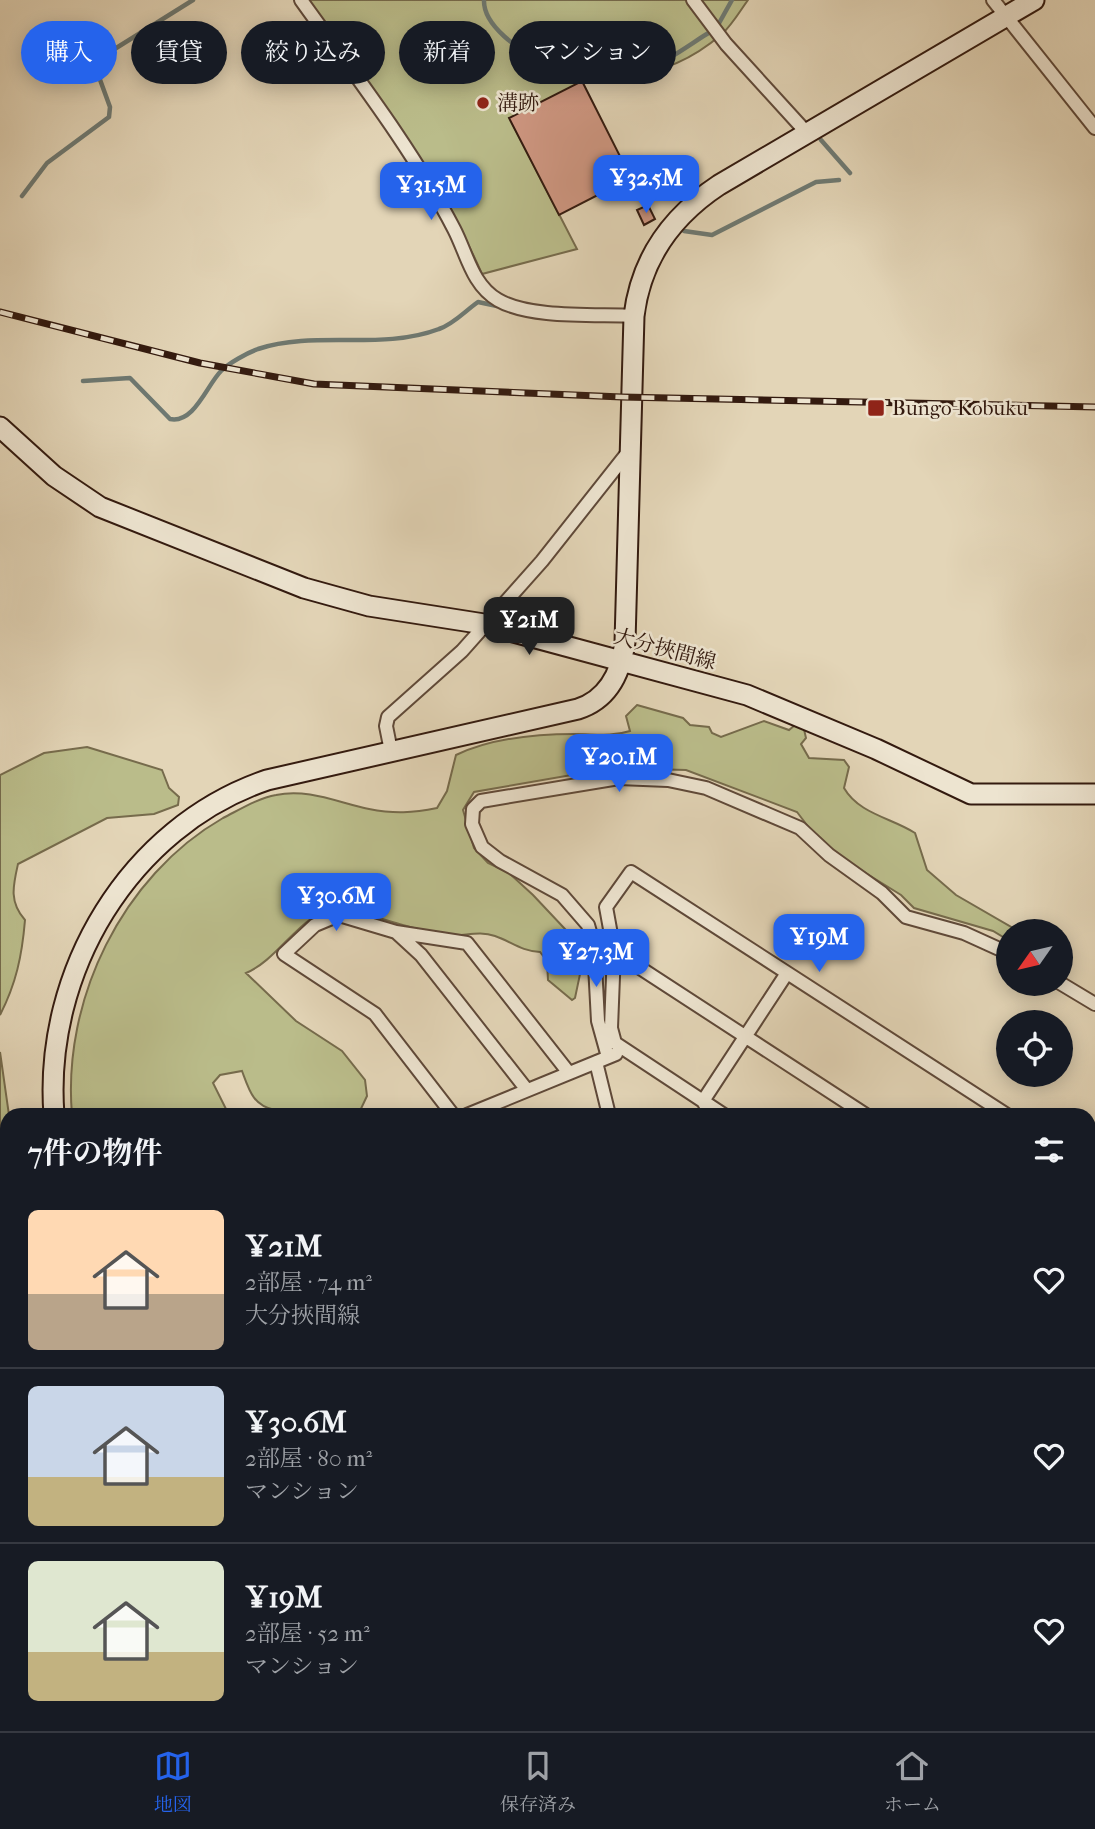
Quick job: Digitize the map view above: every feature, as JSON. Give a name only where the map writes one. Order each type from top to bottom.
[{"type":"street","points":[[300,0],[419,168],[456,232],[475,277],[487,292],[502,303],[539,311],[634,316]]},
{"type":"street","points":[[693,0],[726,44],[807,133]]},
{"type":"street","points":[[993,0],[1004,18],[1095,128]]},
{"type":"street","points":[[54,1108],[54,1052],[69,985],[96,925],[143,863],[190,821],[236,792],[277,778],[586,706],[606,691],[621,661],[625,634],[634,316],[647,265],[676,219],[712,189],[1034,0]]},
{"type":"street","name":"大分挾間線","points":[[0,427],[66,486],[112,513],[326,595],[369,606],[484,624],[759,699],[876,749],[944,784],[971,794],[1095,794]]},
{"type":"street","points":[[391,751],[387,719],[462,651],[542,561],[630,450]]},
{"type":"street","points":[[608,1108],[598,1021],[594,946],[588,925],[562,895],[500,861],[482,846],[474,835],[471,816],[481,801],[619,778],[655,778],[694,785],[800,828],[829,855],[882,893],[906,917],[964,933],[996,948]]},
{"type":"street","points":[[714,1108],[615,1043],[611,1028],[614,951],[606,907],[631,872],[787,973],[985,1108]]},
{"type":"street","points":[[448,1108],[375,1014],[284,954],[315,925],[339,915],[396,932],[467,943],[569,1073]]},
{"type":"street","points":[[396,932],[421,955],[527,1090]]},
{"type":"street","points":[[614,951],[855,1108]]},
{"type":"street","points":[[703,1101],[787,973]]},
{"type":"street","points":[[1073,991],[1095,1004]]},
{"type":"street","points":[[484,1108],[624,1051]]},
{"type":"street","points":[[703,1101],[706,1108]]},
{"type":"green space","points":[[308,0],[748,0],[722,34],[699,52],[676,64],[676,21],[509,21],[509,84],[577,84],[512,123],[577,249],[482,274],[445,201],[369,84],[385,84],[385,21],[323,21]]},
{"type":"green space","points":[[637,705],[683,718],[690,725],[709,727],[712,733],[721,737],[764,721],[789,730],[795,725],[803,725],[806,738],[801,744],[809,758],[844,760],[849,767],[844,788],[850,797],[867,810],[915,833],[927,870],[956,895],[997,919],[996,933],[914,908],[901,895],[851,864],[816,837],[797,812],[686,770],[612,768],[474,792],[463,810],[474,848],[488,863],[509,873],[581,946],[583,960],[575,998],[572,1000],[548,980],[547,961],[540,952],[522,948],[501,938],[489,934],[453,935],[434,932],[341,906],[327,909],[314,916],[270,957],[246,973],[296,1021],[342,1051],[365,1080],[367,1096],[361,1108],[268,1108],[253,1096],[242,1071],[220,1075],[213,1083],[226,1108],[72,1108],[71,1072],[77,1028],[89,986],[106,945],[128,907],[155,873],[187,843],[223,818],[256,801],[288,793],[312,795],[387,812],[437,808],[447,791],[456,755],[470,749],[530,736],[610,735],[630,731],[626,716]]},
{"type":"green space","points":[[87,747],[162,770],[169,788],[179,797],[178,805],[154,814],[107,818],[18,864],[14,900],[25,920],[24,933],[14,981],[0,1015],[0,775],[44,753]]},
{"type":"green space","points":[[0,1052],[8,1108],[0,1108]]},
{"type":"building","points":[[576,84],[584,84],[631,178],[559,215],[509,118]]},
{"type":"building","points":[[648,205],[655,219],[644,225],[637,210]]},
{"type":"waterway","points":[[22,196],[47,163],[109,117],[110,107],[95,66],[97,60],[193,0]]},
{"type":"waterway","points":[[484,0],[489,19],[504,36],[532,56],[561,65],[643,69],[668,59],[710,32]]},
{"type":"waterway","points":[[718,25],[732,0]]},
{"type":"waterway","points":[[821,140],[850,173]]},
{"type":"waterway","points":[[684,231],[712,235],[816,182],[839,180]]},
{"type":"waterway","points":[[83,381],[130,378],[170,419],[179,419],[193,410],[224,368],[258,349],[303,341],[394,339],[417,335],[444,327],[478,302],[497,306]]},
{"type":"railway","points":[[0,312],[200,363],[314,384],[622,397],[1095,407]]},
{"type":"place","name":"溝跡","points":[[483,103]]},
{"type":"place","name":"Bungo-Kobuku","points":[[876,408]]}]
